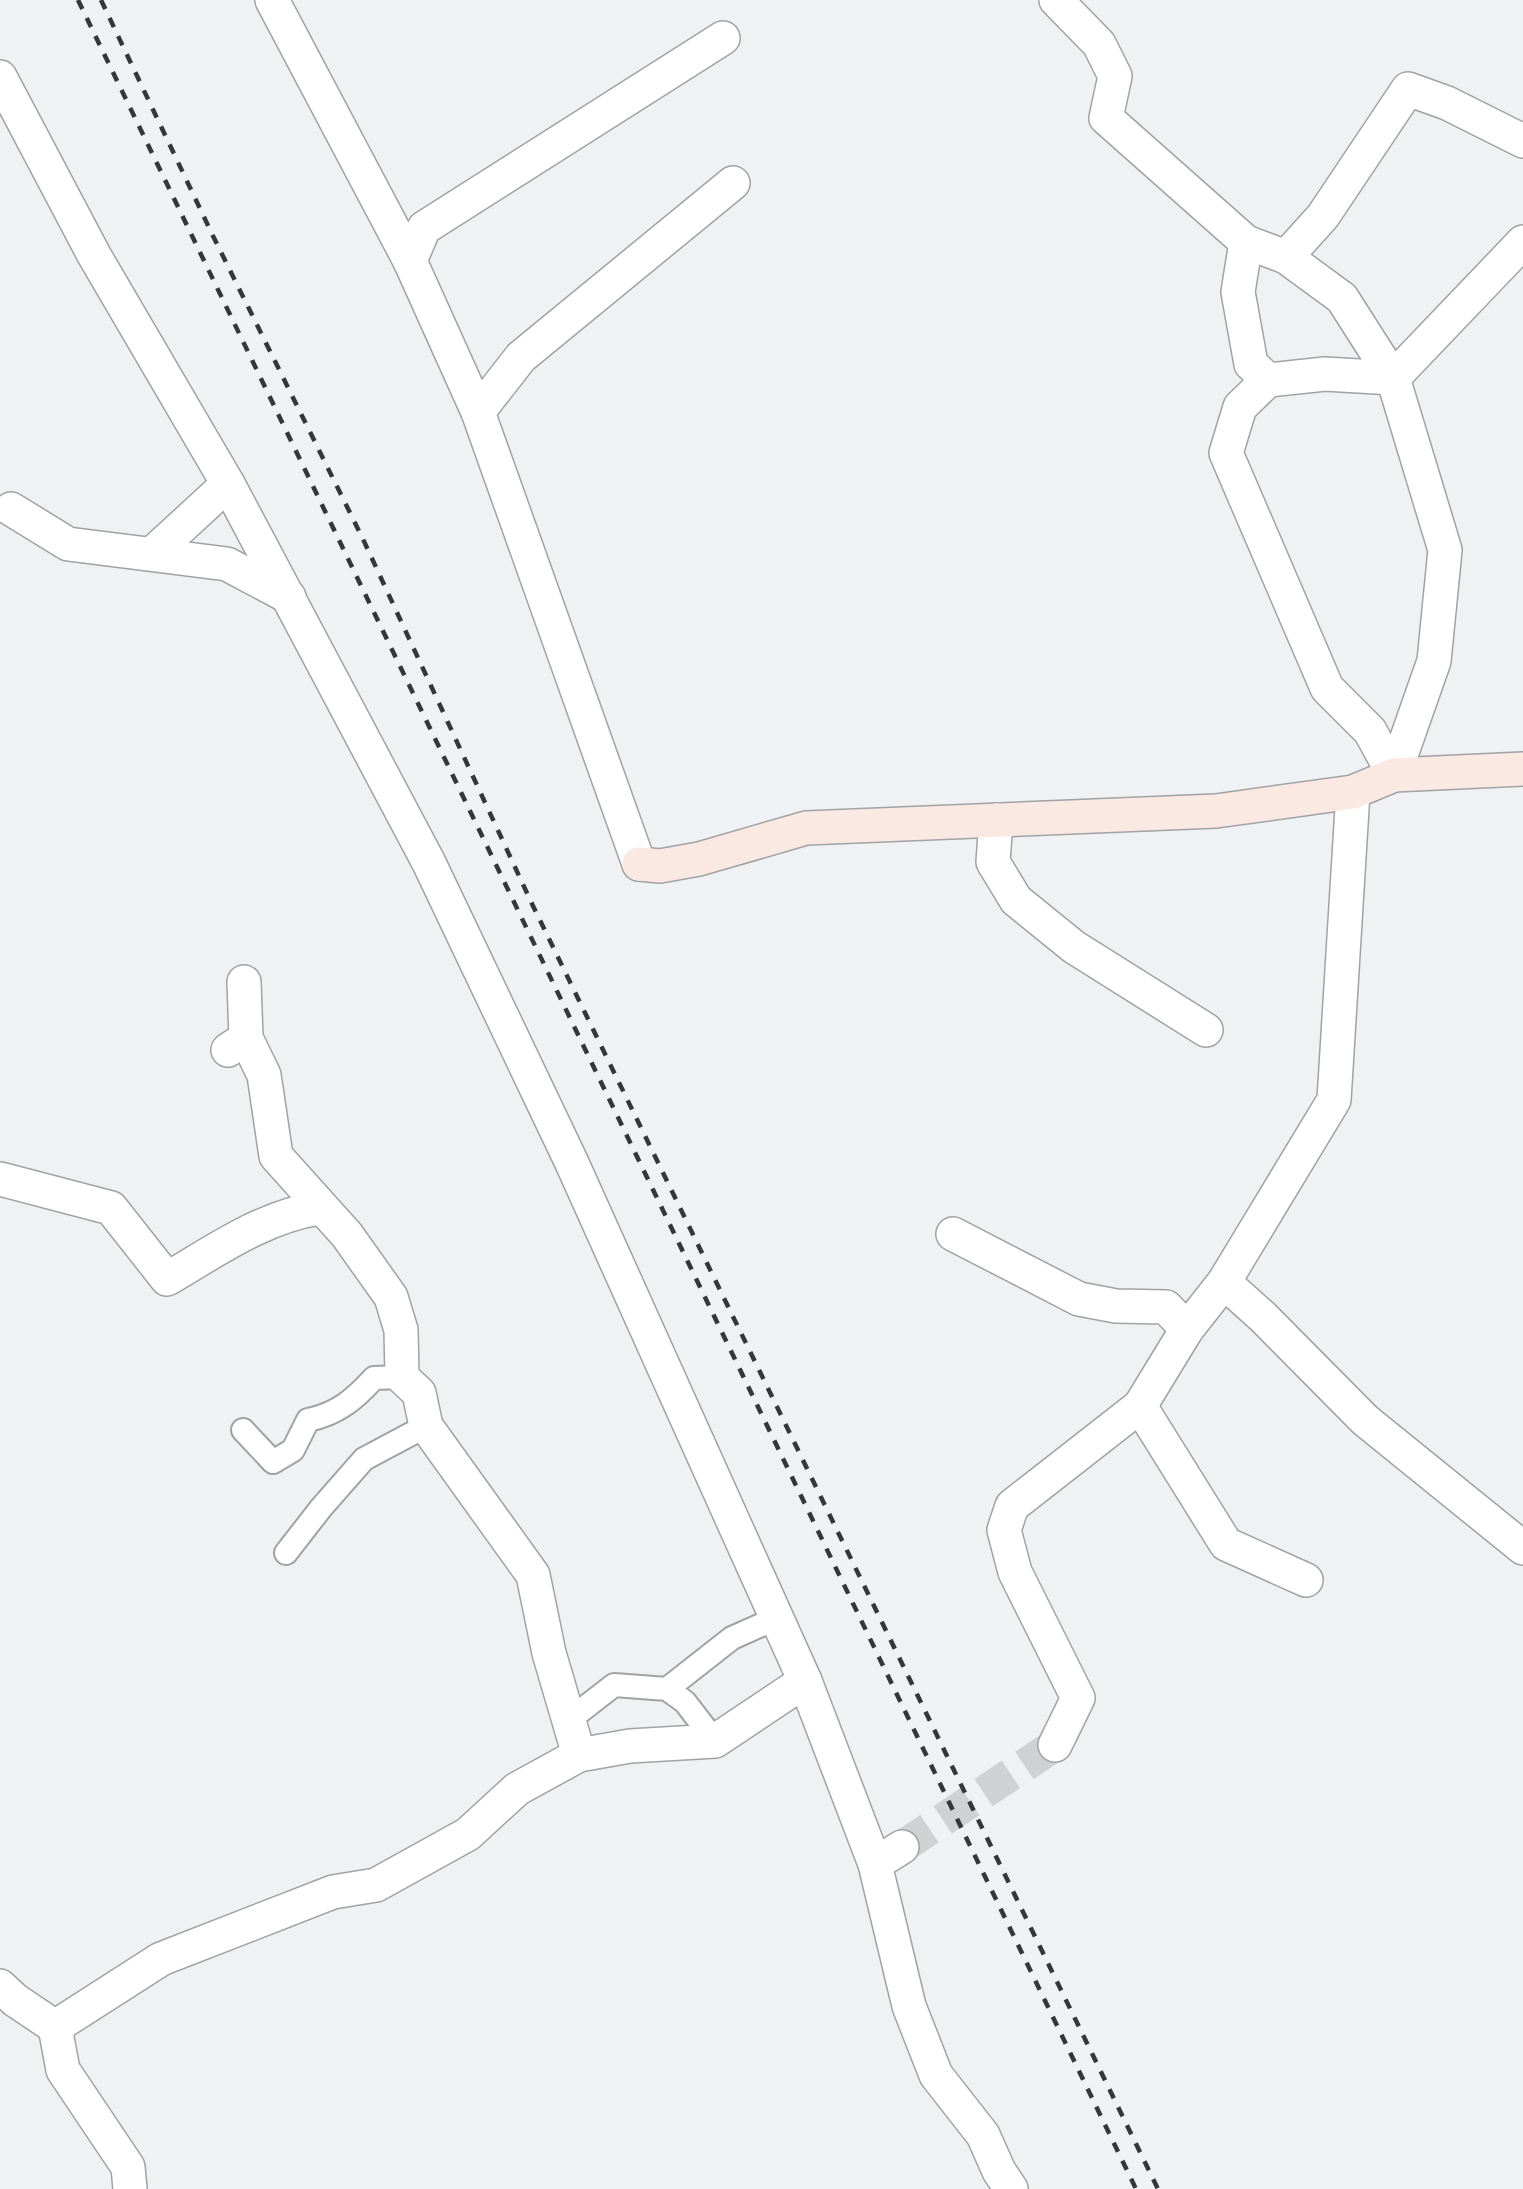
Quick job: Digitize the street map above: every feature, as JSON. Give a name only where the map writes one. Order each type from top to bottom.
[{"type":"street","points":[[272,0],[410,261],[478,412],[639,864],[660,866],[699,859],[806,828],[1216,811],[1353,792],[1394,775],[1523,769]]},
{"type":"street","points":[[1056,0],[1099,44],[1115,76],[1106,118],[1246,242],[1286,257],[1342,298],[1393,378],[1445,550],[1434,661],[1394,775]]},
{"type":"street","points":[[410,261],[424,228],[723,38]]},
{"type":"street","points":[[0,77],[94,255],[228,484],[429,863],[571,1161],[805,1681],[888,1856],[909,2006],[936,2075],[983,2135],[999,2171],[1011,2189]]},
{"type":"street","points":[[1286,257],[1323,216],[1408,89],[1447,104],[1523,141]]},
{"type":"street","points":[[478,412],[521,357],[733,183]]},
{"type":"street","points":[[1246,242],[1238,292],[1251,364],[1268,380]]},
{"type":"street","points":[[1394,775],[1370,731],[1327,688],[1226,453],[1240,407],[1268,380],[1325,374],[1393,378],[1523,242]]},
{"type":"street","points":[[153,553],[228,484]]},
{"type":"street","points":[[10,509],[68,544],[227,564],[289,597]]},
{"type":"street","points":[[1055,1745],[1078,1698],[1014,1572],[1004,1530],[1012,1506],[1140,1406],[1187,1329],[1224,1282],[1334,1100],[1353,792]]},
{"type":"street","points":[[996,820],[993,862],[1016,900],[1074,947],[1206,1030]]},
{"type":"street","points":[[244,982],[237,1044],[264,1075],[276,1156],[347,1235],[391,1297],[401,1330],[402,1377],[419,1393],[426,1426],[534,1575],[549,1653],[579,1755]]},
{"type":"street","points":[[0,1179],[111,1208],[167,1279],[243,1234],[296,1211],[321,1208]]},
{"type":"street","points":[[953,1234],[1079,1299],[1116,1306],[1167,1307],[1187,1329]]},
{"type":"street","points":[[1224,1282],[1263,1317],[1365,1420],[1523,1548]]},
{"type":"street","points":[[1140,1406],[1226,1544],[1306,1580]]},
{"type":"street","points":[[56,2027],[161,1959],[333,1892],[376,1886],[468,1834],[517,1789],[579,1755],[630,1746],[715,1741],[805,1681]]},
{"type":"street","points":[[0,1986],[15,2000],[56,2027],[63,2070],[128,2168],[130,2189]]},
{"type":"lane","points":[[243,1430],[273,1462],[293,1450],[308,1420],[330,1416],[354,1399],[374,1378],[402,1377]]},
{"type":"lane","points":[[286,1553],[321,1508],[364,1459],[426,1426]]},
{"type":"lane","points":[[668,1689],[732,1638],[777,1618]]},
{"type":"lane","points":[[569,1720],[614,1685],[668,1689],[685,1702],[715,1741]]},
{"type":"tunnel","points":[[902,1847],[1055,1745]]},
{"type":"railway","points":[[78,0],[1136,2189]]},
{"type":"railway","points":[[101,0],[213,236],[362,537],[533,906],[1158,2189]]}]
